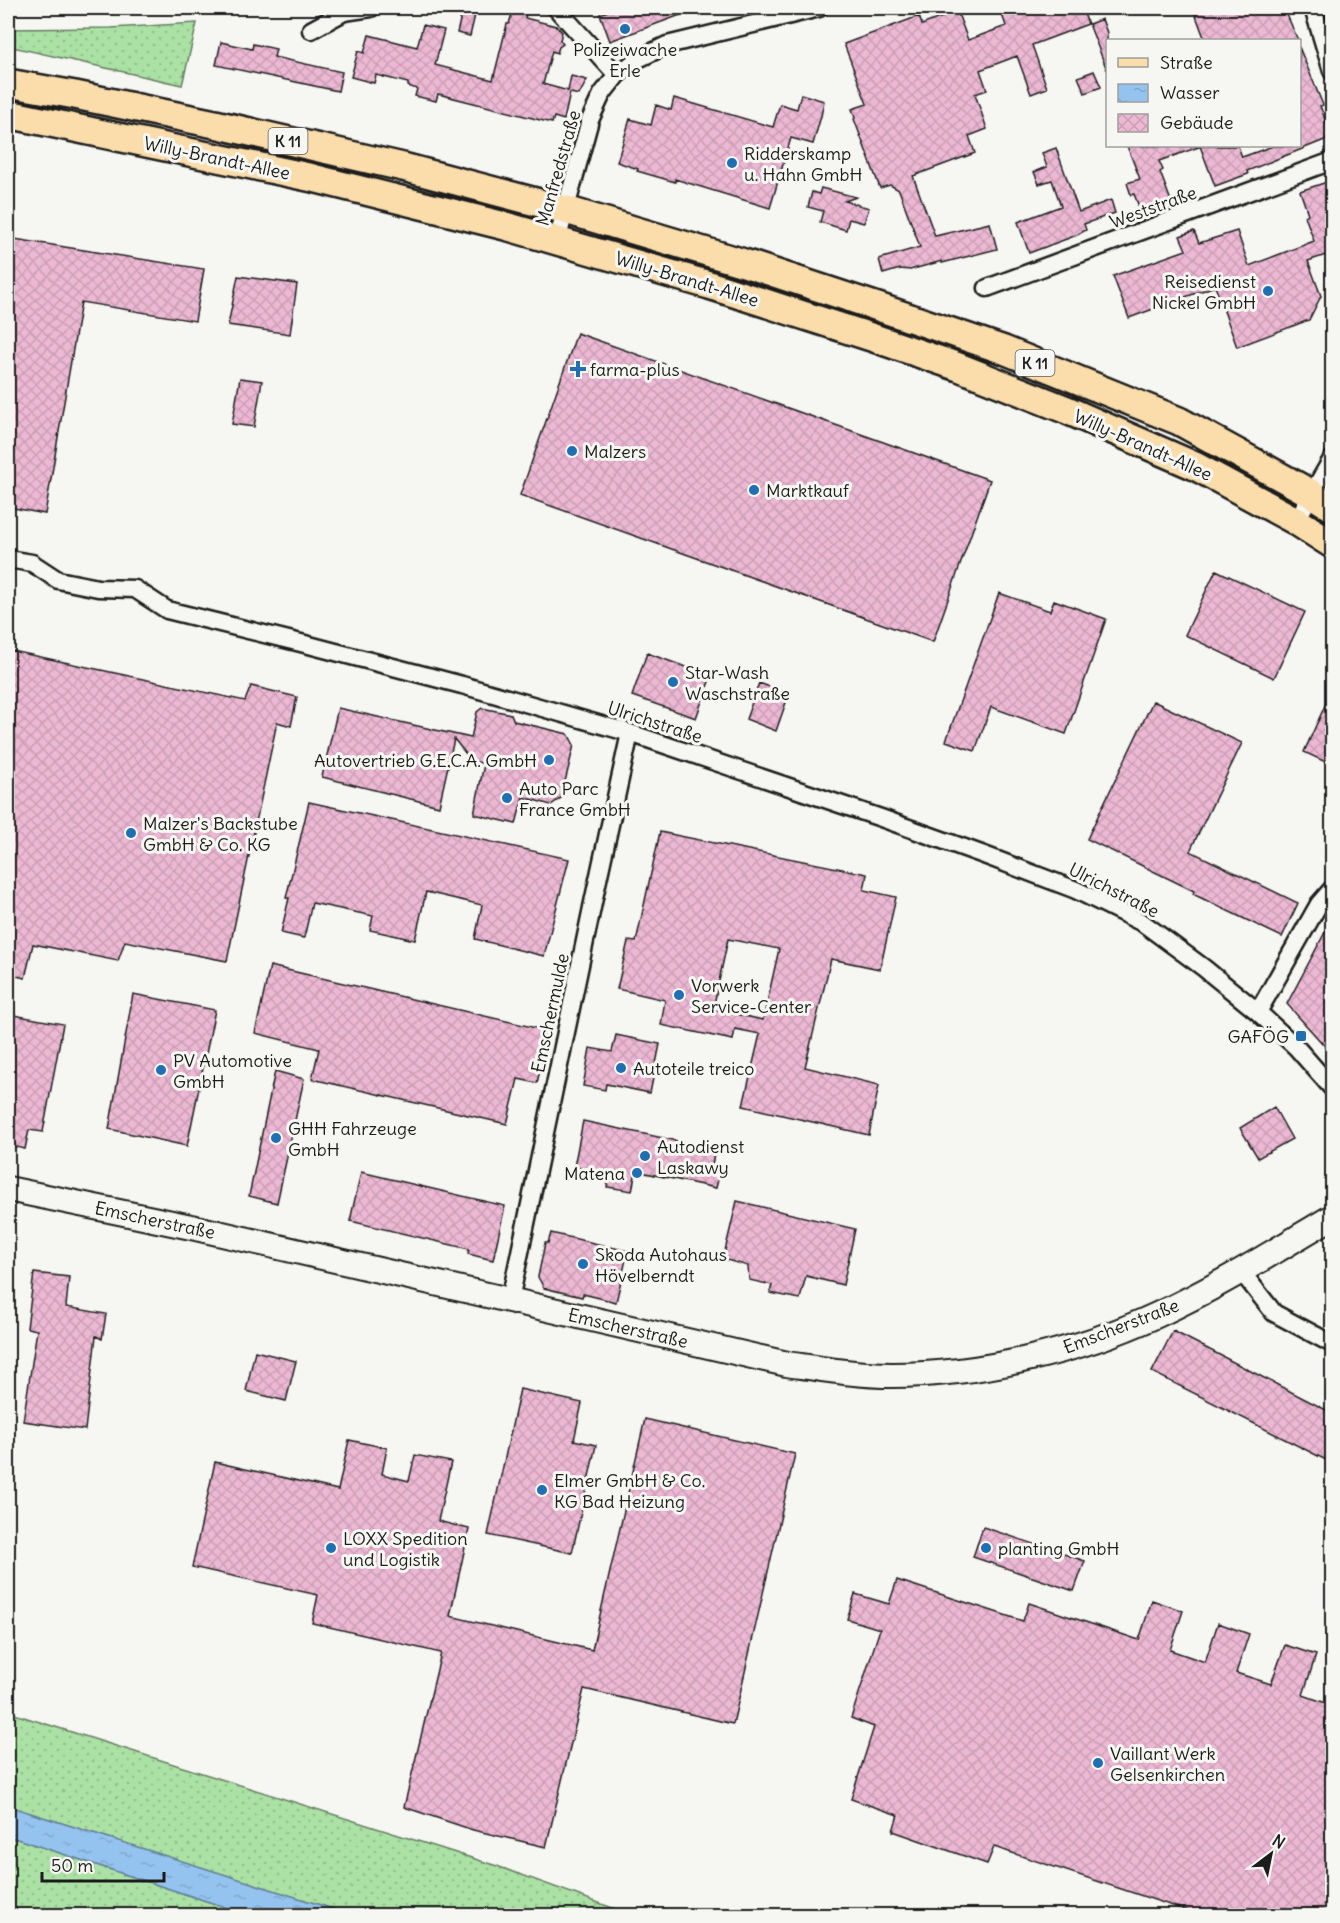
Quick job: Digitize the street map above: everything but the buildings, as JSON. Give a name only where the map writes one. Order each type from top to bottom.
[{"type":"main road","name":"Willy-Brandt-Allee","points":[[8,83],[215,124],[403,167],[566,210],[744,263],[1004,350],[1179,421],[1322,501]]},
{"type":"main road","name":"Willy-Brandt-Allee","points":[[8,114],[313,178],[557,241],[709,285],[956,366],[1066,410],[1195,466],[1296,521],[1332,544]]},
{"type":"street","points":[[311,30],[344,12],[371,8]]},
{"type":"street","points":[[556,8],[617,75]]},
{"type":"street","name":"Manfredstraße","points":[[557,241],[590,120],[602,94],[617,75],[638,59],[667,45],[819,8]]},
{"type":"street","points":[[1313,8],[1332,71]]},
{"type":"street","name":"Weststraße","points":[[987,288],[1332,161]]},
{"type":"street","points":[[1296,521],[1322,501],[1332,459]]},
{"type":"street","name":"Ulrichstraße","points":[[8,559],[32,563],[58,580],[98,588],[135,589],[167,610],[462,685],[630,734],[870,814],[1076,890],[1143,923],[1258,1012],[1296,1047],[1332,1088]]},
{"type":"street","name":"Emschermulde","points":[[510,1300],[630,734]]},
{"type":"street","points":[[1258,1012],[1318,904],[1332,889]]},
{"type":"street","name":"Emscherstraße","points":[[8,1189],[196,1228],[787,1364],[892,1375],[975,1369],[1047,1354],[1156,1316],[1240,1271],[1332,1217]]},
{"type":"street","points":[[1240,1271],[1274,1313],[1332,1344]]},
{"type":"green space","points":[[197,23],[182,85],[8,46],[8,29],[111,28]]},
{"type":"green space","points":[[8,1712],[497,1866],[632,1915],[352,1915],[8,1806]]},
{"type":"green space","points":[[8,1836],[249,1915],[8,1915]]},
{"type":"water","points":[[8,1806],[352,1915],[249,1915],[8,1836]]},
{"type":"place","name":"Polizeiwache Erle","points":[[625,29]]},
{"type":"place","name":"Ridderskamp u. Hahn GmbH","points":[[732,163]]},
{"type":"place","name":"Reisedienst Nickel GmbH","points":[[1268,291]]},
{"type":"place","name":"farma-plus","points":[[578,369]]},
{"type":"place","name":"Malzers","points":[[572,451]]},
{"type":"place","name":"Marktkauf","points":[[754,490]]},
{"type":"place","name":"Star-Wash Waschstraße","points":[[673,682]]},
{"type":"place","name":"Autovertrieb G.E.C.A. GmbH","points":[[549,760]]},
{"type":"place","name":"Auto Parc France GmbH","points":[[507,798]]},
{"type":"place","name":"Malzer's Backstube GmbH & Co. KG","points":[[131,833]]},
{"type":"place","name":"Vorwerk Service-Center","points":[[679,995]]},
{"type":"place","name":"GAFÖG","points":[[1301,1036]]},
{"type":"place","name":"Autoteile treico","points":[[621,1068]]},
{"type":"place","name":"PV Automotive GmbH","points":[[161,1070]]},
{"type":"place","name":"GHH Fahrzeuge GmbH","points":[[276,1138]]},
{"type":"place","name":"Autodienst Laskawy","points":[[645,1156]]},
{"type":"place","name":"Matena","points":[[637,1173]]},
{"type":"place","name":"Skoda Autohaus Hövelberndt","points":[[583,1264]]},
{"type":"place","name":"Elmer GmbH & Co. KG Bad Heizung","points":[[542,1490]]},
{"type":"place","name":"LOXX Spedition und Logistik","points":[[331,1548]]},
{"type":"place","name":"planting GmbH","points":[[986,1548]]},
{"type":"place","name":"Vaillant Werk Gelsenkirchen","points":[[1098,1763]]}]
